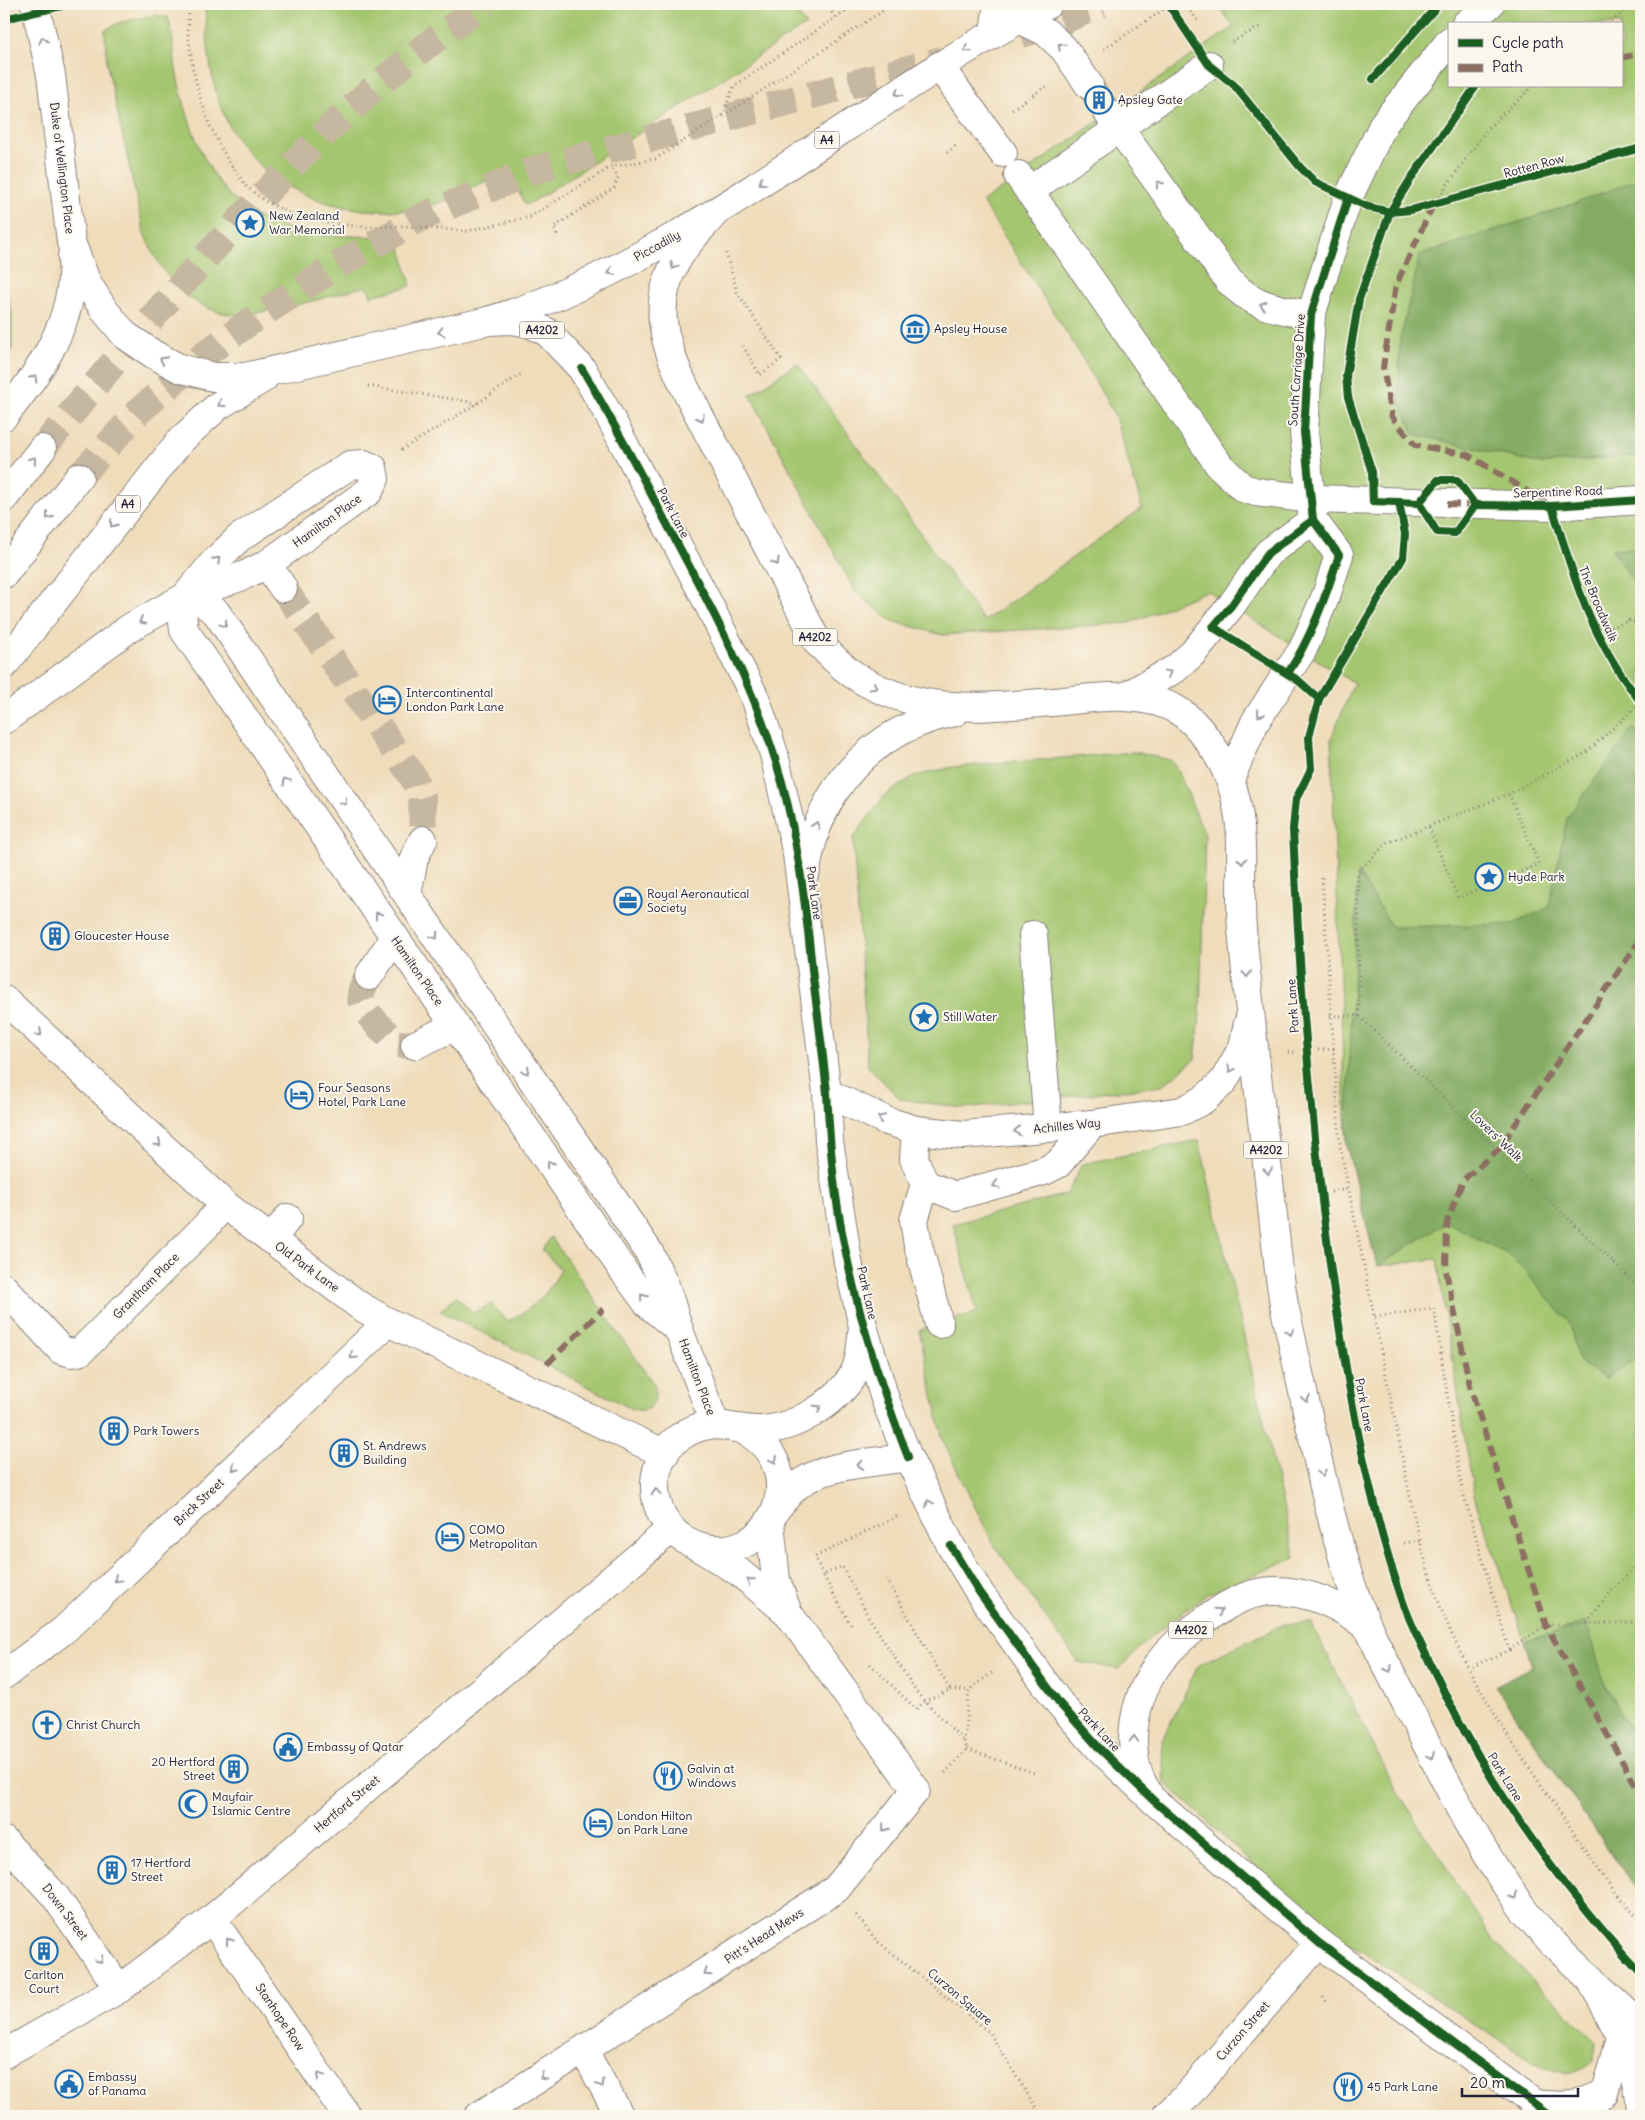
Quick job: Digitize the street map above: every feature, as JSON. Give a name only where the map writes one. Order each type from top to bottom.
[{"type":"main road","name":"Duke of Wellington Place","points":[[35,4],[51,75],[72,242],[87,283],[105,311],[125,335],[153,354],[179,368],[213,377],[245,377],[278,370]]},
{"type":"main road","points":[[1008,11],[1048,4]]},
{"type":"main road","points":[[1468,22],[1490,4]]},
{"type":"main road","points":[[1008,11],[1046,32],[1064,49],[1089,85]]},
{"type":"main road","name":"Piccadilly","points":[[278,370],[524,311],[589,283],[714,214],[994,32],[1008,11]]},
{"type":"main road","name":"South Carriage Drive","points":[[1230,779],[1255,722],[1304,649],[1327,593],[1339,556],[1312,509],[1304,432],[1311,314],[1348,198],[1384,123],[1448,43]]},
{"type":"main road","points":[[1208,64],[1113,121],[1240,293],[1254,302],[1311,314]]},
{"type":"main road","points":[[939,66],[1003,152]]},
{"type":"main road","name":"Serpentine Road","points":[[1113,121],[1024,183],[1219,466],[1243,488],[1312,509],[1447,504],[1552,506],[1641,500]]},
{"type":"main road","name":"A4202","points":[[714,214],[682,252],[670,276],[663,300],[661,321],[668,348],[686,390],[818,643],[852,674],[889,695],[929,705],[980,708]]},
{"type":"main road","name":"A4","points":[[4,416],[30,384],[48,356],[58,333],[69,300],[74,274],[72,242]]},
{"type":"main road","name":"Park Lane","points":[[488,321],[512,320],[529,323],[547,332],[582,369],[606,410],[710,607],[756,700],[774,754],[788,806],[806,908],[827,1093],[829,1141],[836,1199],[863,1326],[885,1398],[908,1457],[928,1502],[979,1592],[1019,1650],[1060,1704],[1094,1743],[1154,1801],[1318,1943],[1540,2112]]},
{"type":"main road","name":"A4","points":[[4,666],[180,441],[218,406],[250,384],[278,370]]},
{"type":"main road","points":[[4,498],[42,449]]},
{"type":"main road","name":"Hamilton Place","points":[[4,720],[131,627],[185,597],[245,575],[267,564],[369,491],[375,479],[373,468],[364,464],[350,465],[239,538],[215,562],[185,597],[182,614],[184,630],[625,1273],[647,1302],[679,1330]]},
{"type":"main road","points":[[4,574],[79,477]]},
{"type":"main road","points":[[1126,696],[1175,669],[1193,653],[1231,606],[1268,553],[1312,509]]},
{"type":"main road","points":[[267,564],[284,588]]},
{"type":"main road","name":"Hamilton Place","points":[[185,597],[202,602],[216,612],[649,1252],[666,1288],[679,1330],[727,1426]]},
{"type":"main road","name":"A4202","points":[[806,908],[805,877],[810,843],[819,817],[835,788],[856,765],[886,739],[913,725],[944,715],[980,708],[1126,696],[1157,702],[1180,712],[1208,739],[1230,779],[1238,812],[1243,862],[1242,926],[1284,1305],[1332,1522],[1367,1627],[1440,1775],[1522,1908],[1587,1974],[1631,2031]]},
{"type":"main road","points":[[407,894],[414,858],[423,840]]},
{"type":"main road","points":[[1033,935],[1048,1128]]},
{"type":"main road","points":[[369,976],[394,938]]},
{"type":"main road","name":"Old Park Lane","points":[[4,999],[224,1204],[360,1306],[388,1322],[664,1454]]},
{"type":"main road","name":"Achilles Way","points":[[827,1093],[887,1121],[916,1130],[963,1135],[1092,1124],[1182,1111],[1203,1100],[1224,1082],[1243,1047],[1251,1007]]},
{"type":"main road","points":[[415,1045],[455,1026]]},
{"type":"main road","points":[[925,1184],[955,1196],[1044,1171],[1058,1164],[1092,1124]]},
{"type":"main road","points":[[916,1130],[914,1159],[925,1184],[914,1220],[918,1244],[939,1324]]},
{"type":"main road","name":"Grantham Place","points":[[4,1288],[61,1350],[72,1353],[81,1351],[207,1225],[224,1204]]},
{"type":"main road","points":[[271,1240],[288,1218]]},
{"type":"main road","name":"Brick Street","points":[[4,1675],[64,1630],[388,1322]]},
{"type":"main road","points":[[788,1613],[739,1572],[682,1538],[671,1529],[658,1506],[655,1492],[658,1466],[664,1454],[674,1442],[686,1433],[727,1426],[759,1430],[778,1427],[798,1420],[827,1402],[853,1376],[861,1352],[863,1326]]},
{"type":"main road","points":[[727,1426],[766,1446],[777,1465],[781,1486],[774,1515],[776,1580],[788,1613]]},
{"type":"main road","points":[[695,1545],[711,1549],[728,1549],[744,1544],[758,1535],[790,1492],[812,1477],[839,1468],[908,1457]]},
{"type":"main road","name":"Hertford Street","points":[[4,2054],[119,1989],[212,1919],[671,1529]]},
{"type":"main road","name":"A4202","points":[[1154,1801],[1139,1776],[1133,1746],[1134,1722],[1140,1696],[1152,1672],[1171,1647],[1196,1626],[1239,1600],[1272,1591],[1298,1593],[1324,1600],[1349,1612],[1367,1627]]},
{"type":"main road","name":"Pitt's Head Mews","points":[[584,2051],[836,1889],[916,1790],[788,1613]]},
{"type":"main road","name":"Down Street","points":[[4,1841],[55,1896],[119,1989]]},
{"type":"main road","name":"Stanhope Row","points":[[212,1919],[347,2116]]},
{"type":"main road","name":"Curzon Street","points":[[1166,2116],[1185,2098],[1318,1943]]},
{"type":"main road","points":[[1540,2112],[1588,2102],[1605,2093],[1631,2031]]},
{"type":"main road","points":[[1631,2031],[1634,2065],[1640,2093],[1640,2116]]},
{"type":"main road","points":[[481,2116],[584,2051],[620,2116]]},
{"type":"path","points":[[189,4],[188,33],[193,69],[210,126],[227,159],[247,187],[265,201],[292,214],[328,223],[367,227],[404,226],[467,231],[530,217],[611,166],[655,159],[893,4]]},
{"type":"path","points":[[826,4],[835,18]]},
{"type":"path","points":[[722,116],[734,86],[856,4]]},
{"type":"path","points":[[1168,4],[1174,14]]},
{"type":"path","points":[[1184,4],[1199,22]]},
{"type":"path","points":[[1610,22],[1634,4]]},
{"type":"path","points":[[1227,45],[1261,26]]},
{"type":"path","points":[[1429,206],[1487,129],[1531,88]]},
{"type":"path","points":[[557,235],[554,227],[614,188],[618,176],[611,166]]},
{"type":"path","points":[[1429,206],[1451,200]]},
{"type":"path","points":[[714,214],[737,292],[781,359],[760,376],[744,346]]},
{"type":"path","points":[[373,468],[521,374]]},
{"type":"path","points":[[367,386],[478,403]]},
{"type":"path","points":[[1596,632],[1641,617]]},
{"type":"path","points":[[1628,620],[1641,626]]},
{"type":"path","points":[[1238,643],[1264,658]]},
{"type":"path","points":[[1330,1016],[1359,1016],[1358,872],[1387,843],[1509,794],[1586,753],[1641,702],[1635,694]]},
{"type":"path","points":[[1428,827],[1458,898],[1476,891],[1539,864],[1509,794]]},
{"type":"path","points":[[1322,878],[1340,1146],[1420,1541],[1450,1628],[1487,1701],[1558,1810],[1621,1900],[1641,1921]]},
{"type":"path","points":[[1318,1050],[1334,1048]]},
{"type":"path","points":[[1288,1052],[1297,1052]]},
{"type":"path","points":[[1331,1192],[1348,1189]]},
{"type":"path","points":[[1375,1317],[1434,1308],[1462,1489],[1508,1650]]},
{"type":"path","points":[[851,1625],[815,1557],[928,1502]]},
{"type":"path","points":[[1404,1543],[1420,1541]]},
{"type":"path","points":[[1587,1622],[1610,1593],[1641,1561]]},
{"type":"path","points":[[823,1574],[842,1566],[873,1623],[918,1694],[964,1741],[967,1749],[1037,1774]]},
{"type":"path","points":[[887,1580],[950,1690]]},
{"type":"path","points":[[1469,1668],[1508,1650],[1546,1625],[1587,1622],[1641,1622]]},
{"type":"path","points":[[863,1657],[916,1709],[926,1701],[950,1690],[969,1690],[1019,1650]]},
{"type":"path","points":[[964,1741],[969,1690]]},
{"type":"path","points":[[942,1776],[967,1749]]},
{"type":"path","points":[[1322,1996],[1326,2002]]},
{"type":"green space","points":[[205,4],[801,4],[794,9],[806,25],[534,201],[525,205],[509,170],[440,203],[409,210],[388,211],[338,206],[314,198],[291,188],[252,158],[236,138],[224,115],[215,88],[210,60]]},
{"type":"green space","name":"Hyde Park","points":[[1229,4],[1641,4],[1641,1896],[1495,1686],[1533,1666],[1474,1496],[1437,1259],[1377,1266],[1346,1143],[1331,738],[1354,683],[1207,591],[1130,623],[943,635],[892,621],[856,593],[750,395],[797,363],[984,621],[1142,508],[1115,416],[1077,349],[982,202],[1233,27],[1220,7]]},
{"type":"green space","points":[[154,15],[168,17],[177,76],[192,130],[208,166],[228,193],[251,212],[279,226],[312,233],[352,236],[398,236],[411,286],[371,296],[367,286],[292,306],[240,315],[223,313],[207,308],[193,300],[180,289],[159,263],[144,233],[107,65],[105,30],[121,22]]},
{"type":"green space","points":[[1641,178],[1641,455],[1541,464],[1414,434],[1398,398],[1400,340],[1420,255],[1579,202]]},
{"type":"green space","points":[[4,279],[12,314],[12,350],[4,351]]},
{"type":"green space","points":[[1641,548],[1641,593],[1612,549]]},
{"type":"green space","points":[[1633,728],[1641,737],[1641,1356],[1605,1378],[1578,1361],[1570,1323],[1511,1256],[1447,1222],[1377,1266],[1346,1143],[1358,872],[1392,927],[1513,924],[1549,907],[1567,818]]},
{"type":"green space","points":[[1134,752],[1170,760],[1178,770],[1205,835],[1200,1015],[1195,1059],[1162,1086],[964,1108],[900,1099],[868,1066],[853,838],[885,795],[914,776],[953,767]]},
{"type":"green space","points":[[1199,1140],[1295,1558],[1206,1595],[1151,1637],[1119,1669],[1078,1662],[992,1542],[943,1441],[919,1330],[977,1312],[953,1224],[1067,1194],[1082,1164]]},
{"type":"green space","points":[[551,1237],[655,1386],[655,1398],[653,1403],[646,1409],[636,1410],[630,1408],[440,1311],[456,1296],[473,1313],[491,1304],[508,1321],[525,1311],[539,1300],[561,1270],[542,1250]]},
{"type":"green space","points":[[1587,1622],[1603,1679],[1641,1749],[1641,1896],[1495,1686],[1533,1666],[1524,1642]]},
{"type":"green space","points":[[1311,1623],[1397,1791],[1493,1940],[1596,2042],[1594,2059],[1578,2071],[1571,2073],[1557,2072],[1532,2061],[1317,1923],[1164,1782],[1162,1740],[1199,1664],[1285,1624]]},
{"type":"tunnel","points":[[42,449],[189,276],[297,160],[387,77],[419,51],[487,4]]},
{"type":"tunnel","points":[[1021,34],[1057,23],[1101,4]]},
{"type":"tunnel","points":[[79,477],[139,411],[204,355],[248,323],[335,267],[422,217],[534,170],[942,60]]},
{"type":"tunnel","points":[[1089,85],[1108,113]]},
{"type":"tunnel","points":[[283,588],[413,777],[422,798],[423,840]]},
{"type":"tunnel","points":[[369,976],[361,994],[361,1000],[368,1014],[398,1044],[415,1045]]},
{"type":"marked path","points":[[1622,58],[1641,53]]},
{"type":"marked path","points":[[1433,205],[1396,285],[1383,367],[1392,417],[1415,445],[1468,455],[1550,505]]},
{"type":"marked path","points":[[1447,504],[1476,505]]},
{"type":"marked path","points":[[1641,938],[1498,1150],[1463,1180],[1447,1222],[1446,1271],[1470,1386],[1546,1625],[1641,1795]]},
{"type":"marked path","points":[[547,1364],[603,1309]]},
{"type":"cycle path","points":[[4,19],[71,4]]},
{"type":"cycle path","name":"Rotten Row","points":[[1168,4],[1209,65],[1234,85],[1300,167],[1315,182],[1368,207],[1390,212],[1411,210],[1641,148]]},
{"type":"cycle path","points":[[1373,79],[1439,4]]},
{"type":"cycle path","points":[[1419,503],[1373,501],[1372,472],[1348,397],[1346,376],[1359,299],[1390,212],[1412,177],[1475,88]]},
{"type":"cycle path","points":[[1288,673],[1304,646],[1317,616],[1339,555],[1313,520],[1304,432],[1311,315],[1348,198]]},
{"type":"cycle path","points":[[582,369],[607,411],[726,638],[755,703],[779,771],[793,827],[803,892],[841,1230],[864,1329],[908,1457]]},
{"type":"cycle path","points":[[1419,503],[1438,480],[1457,480],[1475,505]]},
{"type":"cycle path","points":[[1475,505],[1552,506],[1641,500]]},
{"type":"cycle path","points":[[1399,502],[1405,534],[1403,558],[1319,699],[1309,737],[1311,769],[1296,799],[1293,829],[1302,995],[1312,1106],[1331,1271],[1344,1355],[1368,1480],[1390,1562],[1410,1619],[1453,1711],[1500,1791],[1552,1867],[1610,1939],[1641,1973]]},
{"type":"cycle path","points":[[1419,503],[1437,532],[1455,533],[1475,505]]},
{"type":"cycle path","name":"The Broadwalk","points":[[1552,506],[1586,609],[1610,656],[1641,702]]},
{"type":"cycle path","points":[[1313,520],[1268,553],[1231,606],[1213,627],[1299,681],[1319,699]]},
{"type":"cycle path","points":[[951,1546],[979,1592],[1060,1704],[1100,1749],[1154,1801],[1319,1943],[1551,2116]]},
{"type":"place","name":"Apsley Gate","points":[[1099,100]]},
{"type":"place","name":"New Zealand War Memorial","points":[[250,223]]},
{"type":"place","name":"Apsley House","points":[[915,329]]},
{"type":"place","name":"Intercontinental London Park Lane","points":[[387,700]]},
{"type":"place","name":"Hyde Park","points":[[1489,877]]},
{"type":"place","name":"Royal Aeronautical Society","points":[[628,901]]},
{"type":"place","name":"Gloucester House","points":[[55,936]]},
{"type":"place","name":"Still Water","points":[[924,1017]]},
{"type":"place","name":"Four Seasons Hotel, Park Lane","points":[[299,1095]]},
{"type":"place","name":"Park Towers","points":[[114,1431]]},
{"type":"place","name":"St. Andrews Building","points":[[344,1453]]},
{"type":"place","name":"COMO Metropolitan","points":[[450,1537]]},
{"type":"place","name":"Christ Church","points":[[47,1725]]},
{"type":"place","name":"Embassy of Qatar","points":[[288,1747]]},
{"type":"place","name":"20 Hertford Street","points":[[234,1769]]},
{"type":"place","name":"Galvin at Windows","points":[[668,1776]]},
{"type":"place","name":"Mayfair Islamic Centre","points":[[193,1804]]},
{"type":"place","name":"London Hilton on Park Lane","points":[[598,1823]]},
{"type":"place","name":"17 Hertford Street","points":[[112,1870]]},
{"type":"place","name":"Carlton Court","points":[[44,1951]]},
{"type":"place","name":"Embassy of Panama","points":[[69,2084]]},
{"type":"place","name":"45 Park Lane","points":[[1348,2087]]}]
